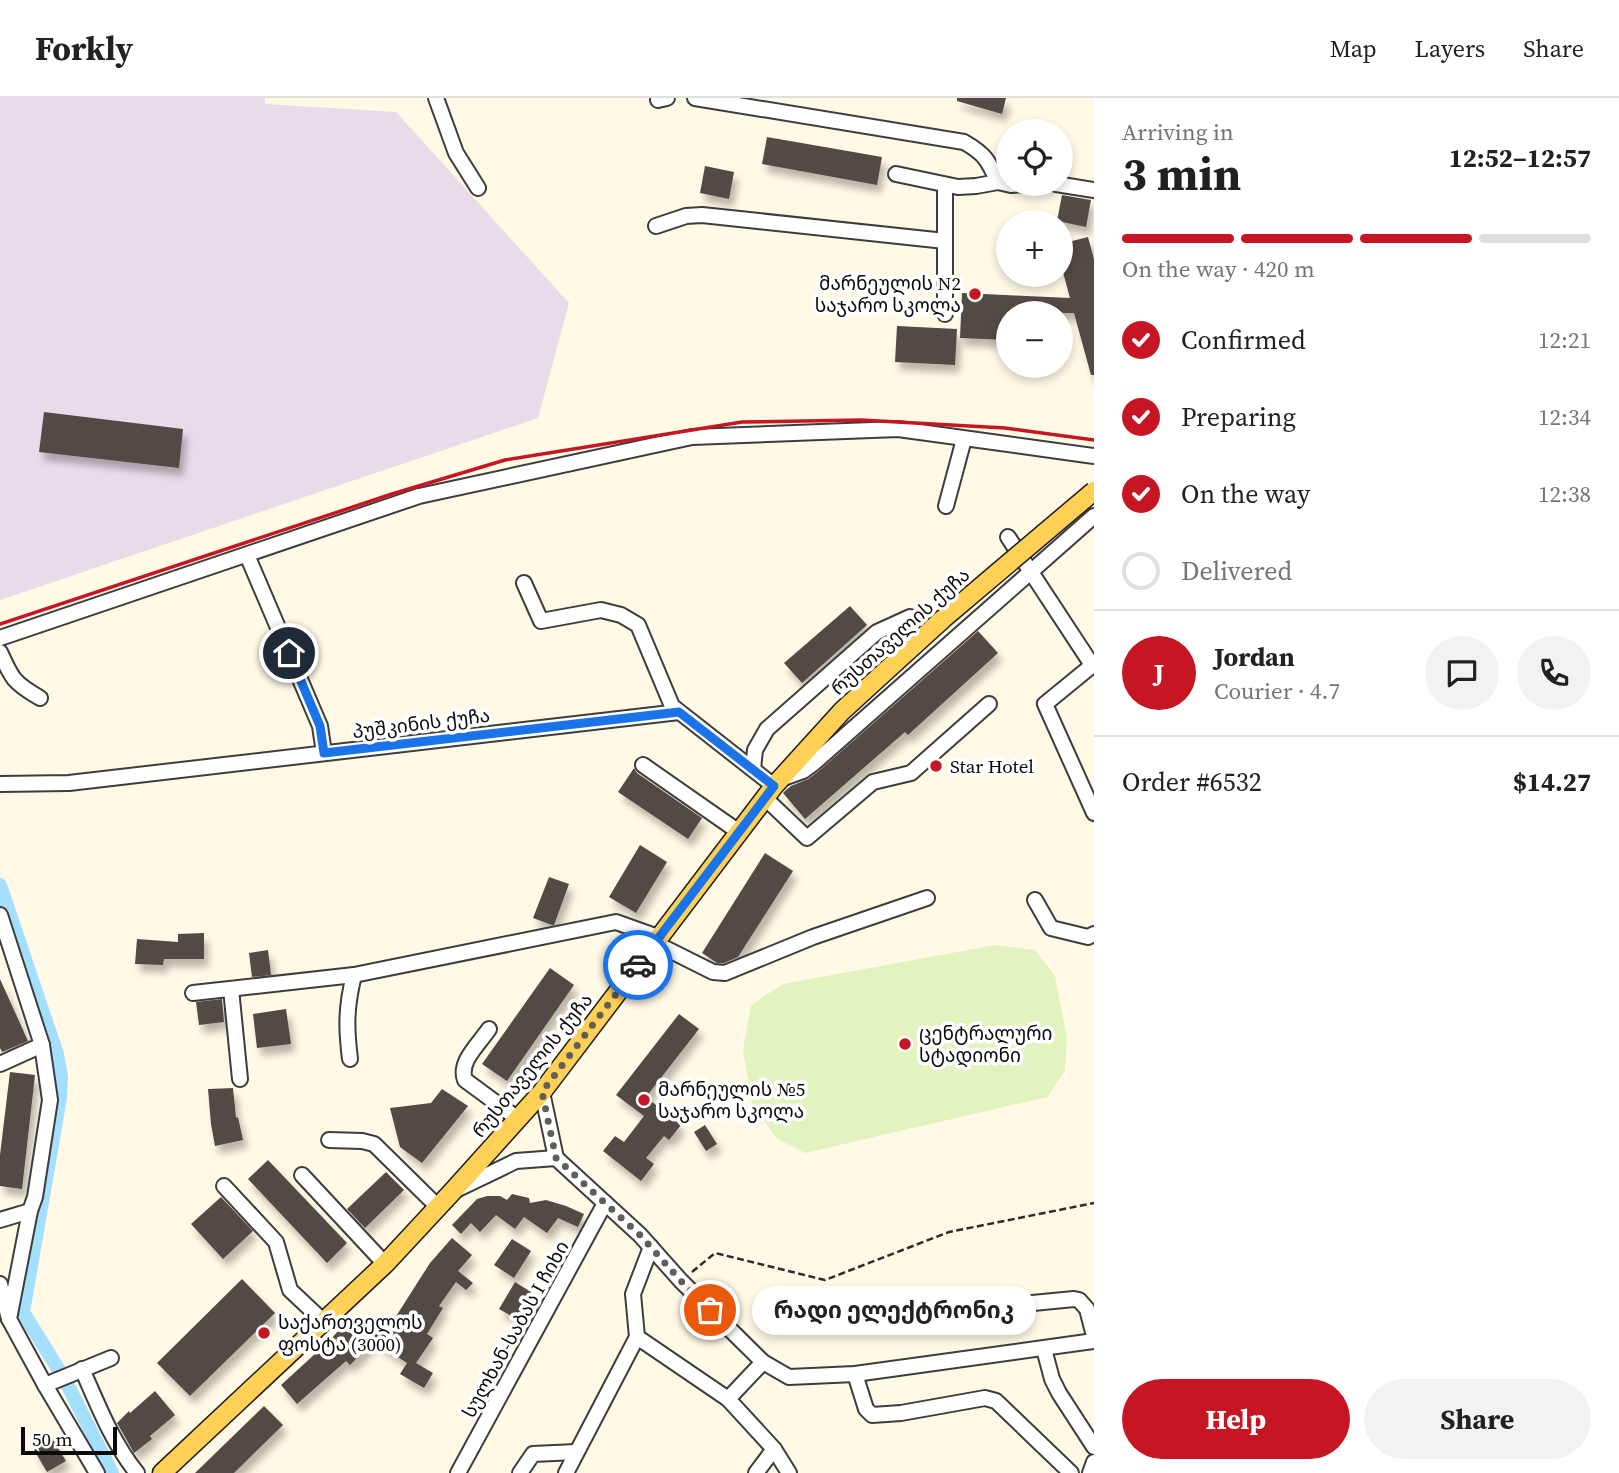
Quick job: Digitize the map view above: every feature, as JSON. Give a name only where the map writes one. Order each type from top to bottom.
[{"type":"main road","name":"რუსთაველის ქუჩა","points":[[162,1473],[385,1264],[518,1119],[542,1092],[739,832],[842,711],[944,618],[1094,491]]},
{"type":"street","points":[[436,98],[456,153],[478,188]]},
{"type":"street","points":[[695,98],[964,142],[987,159],[996,178]]},
{"type":"street","points":[[896,174],[945,186],[976,186],[996,182]]},
{"type":"street","points":[[945,186],[945,314]]},
{"type":"street","points":[[1073,187],[1094,190]]},
{"type":"street","points":[[656,226],[686,216],[702,215],[945,241]]},
{"type":"street","points":[[0,638],[419,496],[692,437],[898,429],[1094,456]]},
{"type":"street","points":[[946,506],[964,439]]},
{"type":"street","points":[[774,788],[814,763],[1094,516]]},
{"type":"street","points":[[1008,537],[1093,664],[1045,704],[1094,813]]},
{"type":"street","points":[[247,555],[320,726],[324,753]]},
{"type":"street","points":[[524,583],[541,621],[601,610],[621,615],[638,625],[672,706],[774,788],[807,838],[873,782],[911,773],[989,704]]},
{"type":"street","points":[[753,769],[755,750],[767,729],[877,632],[910,617]]},
{"type":"street","points":[[0,652],[18,685],[40,698]]},
{"type":"street","name":"პუშკინის ქუჩა","points":[[0,784],[69,783],[679,712]]},
{"type":"street","points":[[643,765],[739,832]]},
{"type":"street","points":[[193,993],[354,975],[616,922],[657,940],[713,972],[725,973],[813,937],[927,898]]},
{"type":"street","points":[[1035,900],[1051,928],[1088,937],[1094,934]]},
{"type":"street","points":[[0,919],[42,1045],[50,1100],[35,1197],[9,1319]]},
{"type":"street","points":[[349,1059],[347,1005],[354,975]]},
{"type":"street","points":[[231,989],[240,1079]]},
{"type":"street","points":[[489,1030],[464,1065],[462,1073],[465,1080],[518,1119]]},
{"type":"street","points":[[0,1064],[42,1045]]},
{"type":"street","points":[[542,1092],[556,1158],[651,1247],[681,1281],[764,1362],[789,1377],[855,1374],[1094,1341]]},
{"type":"street","points":[[329,1140],[374,1144],[438,1207]]},
{"type":"street","points":[[452,1192],[516,1161],[556,1158]]},
{"type":"street","points":[[302,1175],[385,1264]]},
{"type":"street","points":[[224,1186],[276,1242],[290,1290],[323,1321]]},
{"type":"street","name":"სულხან-საბას I ჩიხი","points":[[458,1473],[605,1203]]},
{"type":"street","points":[[0,1220],[30,1211]]},
{"type":"street","points":[[566,1473],[638,1337],[634,1294],[651,1247]]},
{"type":"street","points":[[0,1284],[9,1319],[51,1383],[97,1473]]},
{"type":"street","points":[[940,1311],[1074,1299],[1084,1304],[1094,1336]]},
{"type":"street","points":[[638,1337],[728,1399],[774,1449],[789,1473]]},
{"type":"street","points":[[1044,1349],[1052,1379],[1094,1447]]},
{"type":"street","points":[[51,1383],[111,1358]]},
{"type":"street","points":[[728,1399],[764,1362]]},
{"type":"street","points":[[78,1371],[109,1430],[137,1473]]},
{"type":"street","points":[[855,1374],[866,1409],[872,1415],[992,1399],[1071,1473]]},
{"type":"street","points":[[756,1473],[774,1449]]},
{"type":"street","points":[[520,1473],[533,1454],[576,1452]]},
{"type":"street","points":[[1090,1473],[1094,1462]]},
{"type":"path","points":[[681,1281],[715,1253],[825,1280],[949,1232],[1094,1203]]},
{"type":"shaded area","points":[[0,98],[265,98],[265,104],[396,112],[569,303],[538,418],[0,600]]},
{"type":"green space","name":"ცენტრალური სტადიონი","points":[[995,945],[1035,950],[1055,976],[1067,1038],[1065,1071],[1047,1097],[805,1153],[776,1138],[752,1103],[743,1050],[751,1005],[783,984]]},
{"type":"building","points":[[957,98],[1006,98],[1002,114],[957,101]]},
{"type":"building","points":[[767,137],[882,157],[877,185],[762,164]]},
{"type":"building","points":[[705,166],[734,172],[729,199],[700,193]]},
{"type":"building","points":[[1062,196],[1091,200],[1086,227],[1073,224],[1073,210],[1059,210]]},
{"type":"building","points":[[1088,237],[1094,259],[1094,375],[1091,375],[1073,313],[1073,301],[996,301],[996,340],[960,338],[962,293],[1070,298],[1067,287],[1073,287],[1073,241]]},
{"type":"building","points":[[897,326],[957,329],[955,365],[895,362]]},
{"type":"building","points":[[44,412],[183,429],[179,468],[39,452]]},
{"type":"building","points":[[850,606],[867,625],[802,683],[784,663]]},
{"type":"building","points":[[978,631],[998,653],[908,735],[905,732],[805,819],[783,793],[820,770]]},
{"type":"building","points":[[634,768],[637,773],[702,818],[688,839],[618,792]]},
{"type":"building","points":[[640,845],[667,862],[636,913],[609,897]]},
{"type":"building","points":[[765,853],[793,871],[738,957],[717,963],[702,953]]},
{"type":"building","points":[[549,877],[569,884],[554,925],[533,918]]},
{"type":"building","points":[[204,933],[204,959],[164,959],[163,965],[135,964],[137,939],[178,942],[178,934]]},
{"type":"building","points":[[268,950],[271,975],[252,977],[249,953]]},
{"type":"building","points":[[550,968],[574,985],[507,1081],[482,1064]]},
{"type":"building","points":[[0,979],[28,1041],[2,1052],[0,1048]]},
{"type":"building","points":[[222,999],[224,1022],[199,1025],[196,1002]]},
{"type":"building","points":[[286,1009],[291,1044],[257,1048],[253,1014]]},
{"type":"building","points":[[679,1014],[699,1029],[646,1097],[681,1125],[669,1140],[664,1136],[646,1158],[654,1164],[641,1181],[603,1151],[615,1136],[624,1142],[644,1116],[616,1095]]},
{"type":"building","points":[[10,1072],[35,1075],[22,1189],[0,1186],[0,1155]]},
{"type":"building","points":[[233,1088],[236,1118],[238,1117],[243,1140],[215,1146],[208,1089]]},
{"type":"building","points":[[442,1089],[468,1106],[422,1163],[400,1147],[390,1108],[431,1103]]},
{"type":"building","points":[[705,1125],[717,1144],[706,1151],[694,1132]]},
{"type":"building","points":[[268,1160],[347,1243],[327,1263],[248,1179]]},
{"type":"building","points":[[386,1172],[404,1190],[365,1228],[347,1209]]},
{"type":"building","points":[[512,1194],[529,1198],[530,1203],[546,1200],[584,1214],[578,1227],[558,1218],[547,1233],[524,1217],[515,1229],[496,1215],[480,1232],[471,1223],[461,1234],[452,1225],[477,1199],[500,1196],[507,1200]]},
{"type":"building","points":[[221,1197],[253,1231],[223,1259],[191,1224]]},
{"type":"building","points":[[452,1238],[472,1255],[458,1271],[473,1283],[466,1290],[456,1282],[439,1306],[443,1308],[427,1334],[433,1338],[416,1363],[433,1373],[424,1388],[400,1374],[407,1363],[375,1340],[350,1365],[346,1361],[297,1404],[281,1385],[343,1326],[358,1340],[376,1322],[386,1332],[430,1263]]},
{"type":"building","points":[[512,1239],[531,1251],[514,1278],[494,1265]]},
{"type":"building","points":[[242,1279],[275,1313],[190,1396],[157,1363]]},
{"type":"building","points":[[515,1282],[531,1292],[527,1298],[534,1301],[522,1322],[499,1309]]},
{"type":"building","points":[[155,1391],[175,1415],[134,1453],[117,1423]]},
{"type":"building","points":[[264,1406],[283,1425],[234,1473],[195,1473]]},
{"type":"building","points":[[52,1438],[66,1461],[47,1472],[34,1450]]},
{"type":"waterway","points":[[0,885],[57,1054],[61,1077],[60,1098],[23,1312],[65,1380],[112,1473]]},
{"type":"railway","points":[[0,624],[392,494],[505,460],[742,422],[861,420],[1005,428],[1094,440]]},
{"type":"way so far","points":[[638,965],[542,1092],[556,1158],[640,1235],[710,1310]]},
{"type":"place","name":"მარნეულის N2 საჯარო სკოლა","points":[[975,294]]},
{"type":"place","name":"Star Hotel","points":[[936,766]]},
{"type":"place","name":"ცენტრალური სტადიონი","points":[[905,1044]]},
{"type":"place","name":"მარნეულის №5 საჯარო სკოლა","points":[[644,1100]]},
{"type":"place","name":"რადი ელექტრონიკ","points":[[710,1310]]},
{"type":"place","name":"საქართველოს ფოსტა (3000)","points":[[264,1333]]},
{"type":"route","points":[[289,653],[320,726],[324,753],[679,712],[774,786],[638,965]]}]
